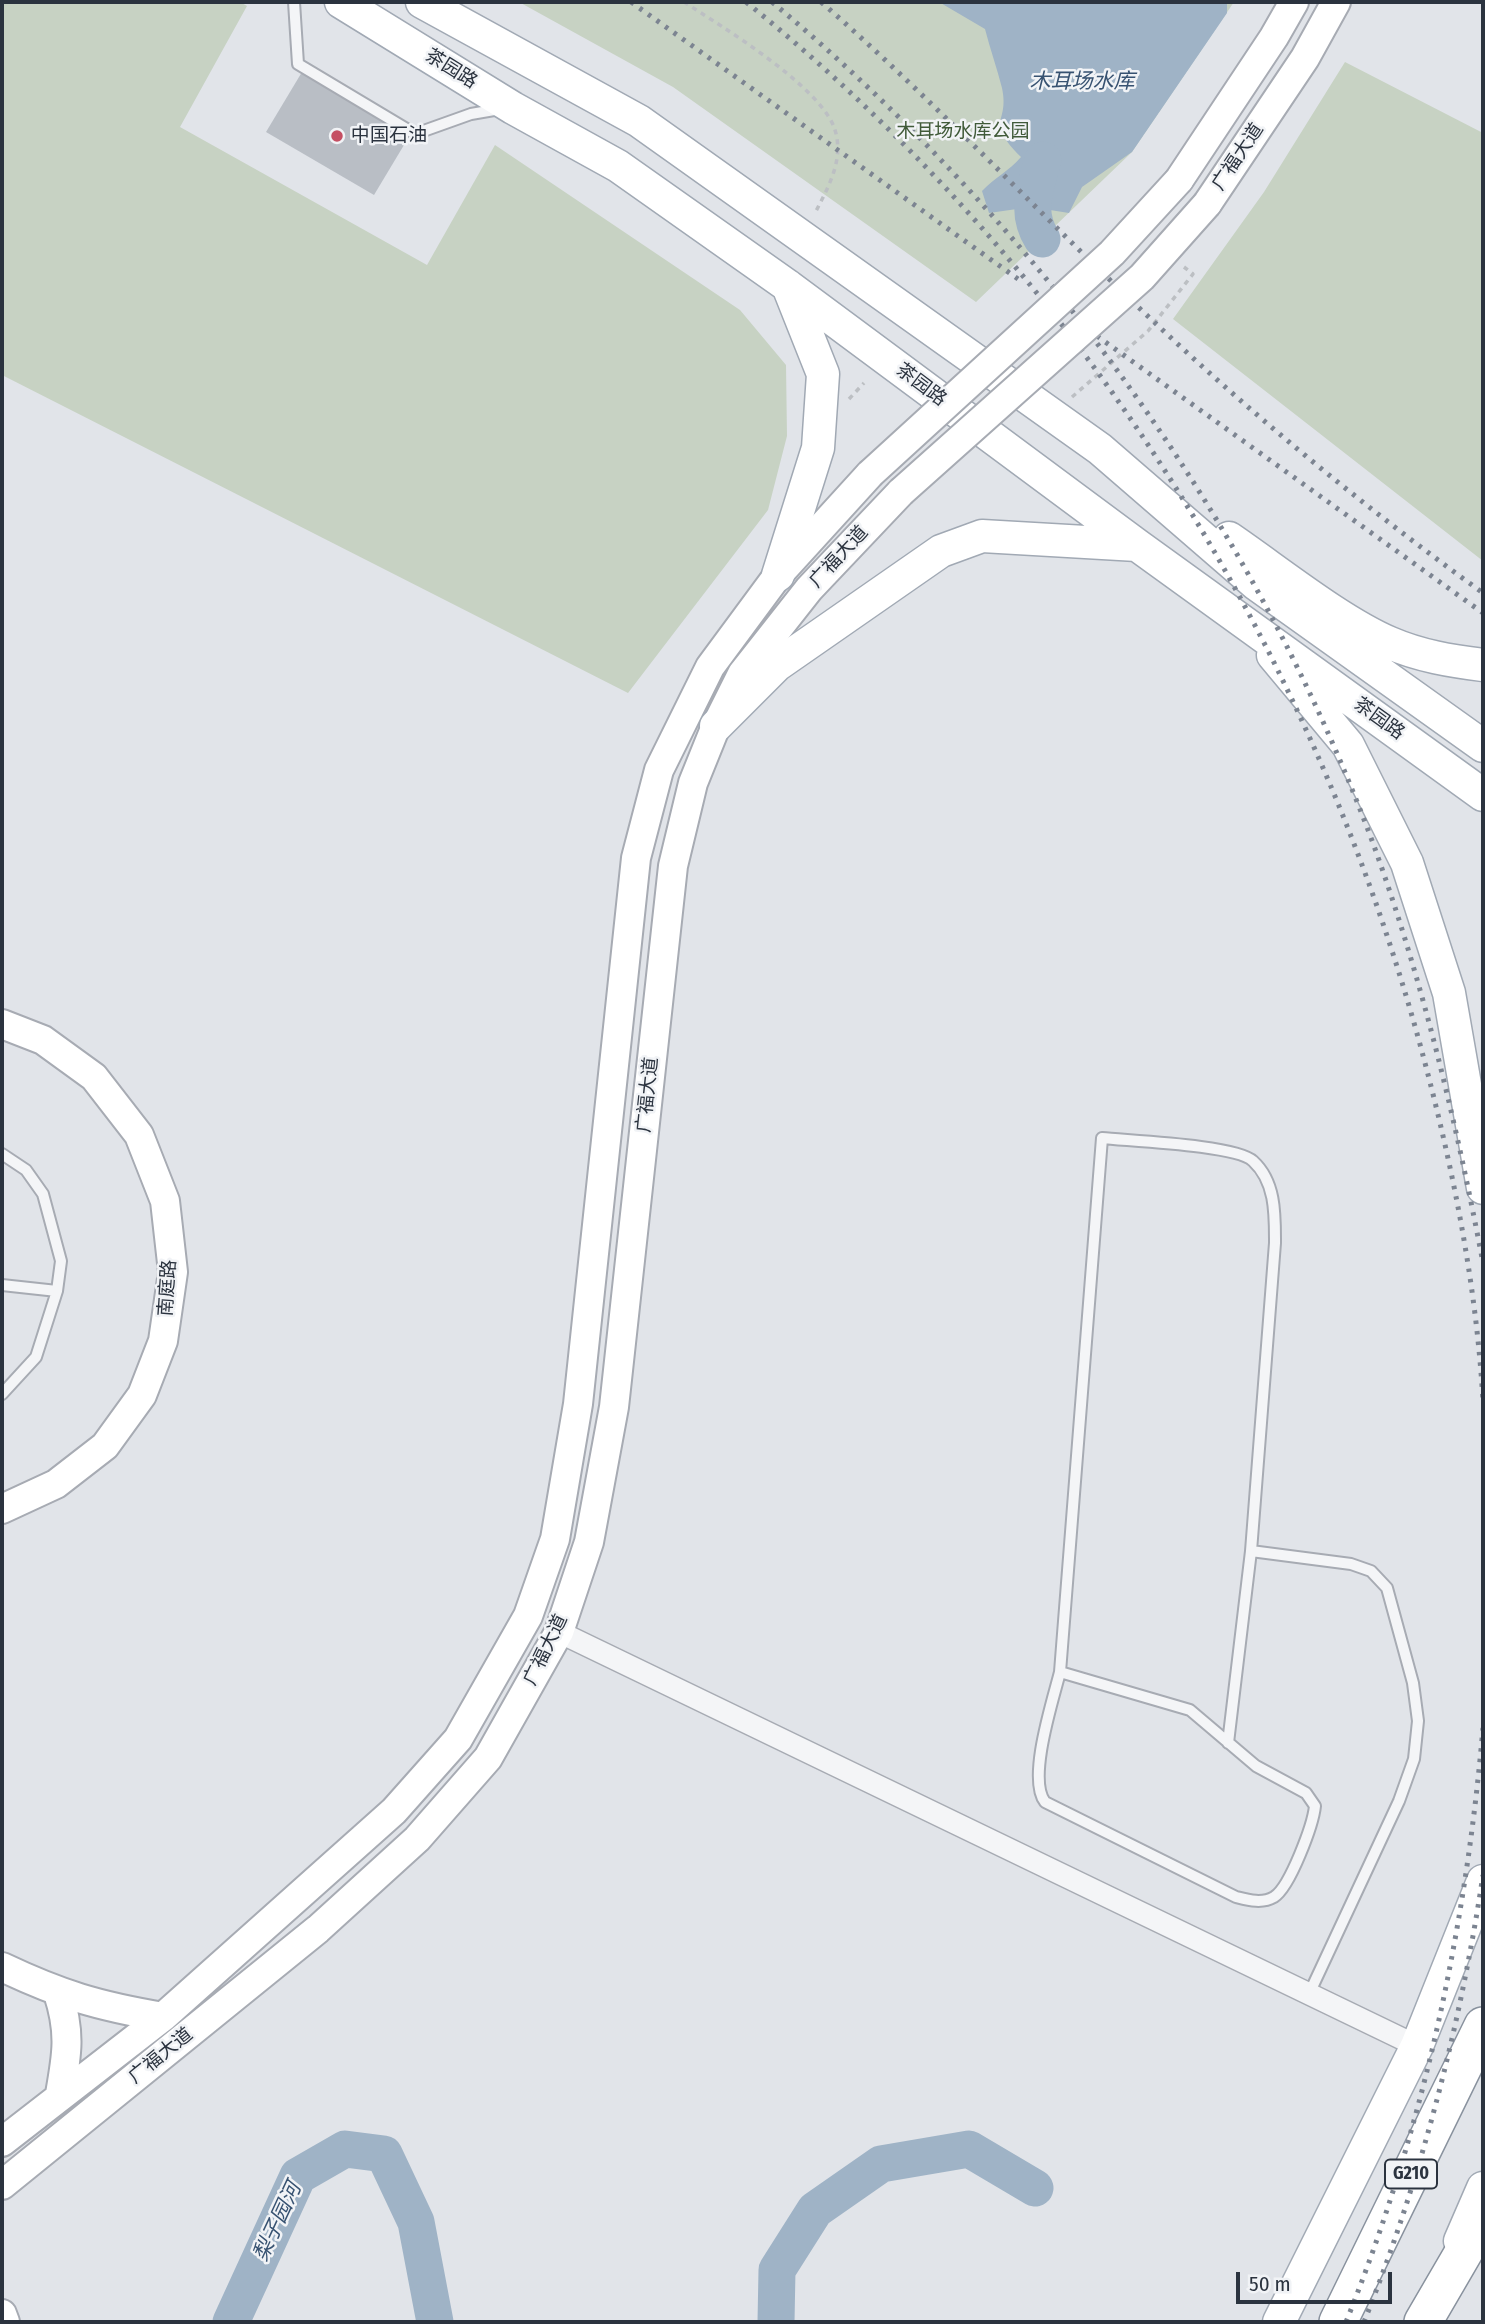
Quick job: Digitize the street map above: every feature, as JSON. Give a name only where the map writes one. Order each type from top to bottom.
[{"type":"highway","name":"G210","points":[[1338,2322],[1483,2025]]},
{"type":"highway","points":[[1427,2313],[1483,2218]]},
{"type":"main road","name":"茶园路","points":[[341,2],[513,108],[618,166],[788,286],[1137,545],[1483,795]]},
{"type":"main road","name":"茶园路","points":[[422,2],[639,121],[1100,449],[1256,584],[1483,746]]},
{"type":"main road","name":"广福大道","points":[[2,2142],[60,2094],[163,2017],[394,1811],[458,1739],[528,1616],[555,1539],[578,1404],[636,858],[660,770],[710,667],[778,575],[870,474],[1112,253],[1179,180],[1274,37],[1294,2]]},
{"type":"main road","name":"广福大道","points":[[2,2185],[318,1929],[417,1839],[488,1758],[559,1632],[589,1542],[614,1406],[673,866],[693,783],[716,726],[742,674],[809,589],[901,492],[1143,277],[1207,204],[1305,58],[1336,2]]},
{"type":"main road","points":[[778,575],[818,448],[823,374],[788,286]]},
{"type":"main road","points":[[1100,449],[1332,608],[1389,643],[1442,660],[1483,665]]},
{"type":"main road","points":[[716,726],[777,665],[941,551],[982,536],[1137,545]]},
{"type":"main road","points":[[1243,619],[1348,745],[1407,863],[1449,993],[1483,1188]]},
{"type":"main road","name":"南庭路","points":[[2,1024],[43,1040],[94,1077],[139,1135],[165,1201],[173,1272],[163,1341],[142,1395],[106,1447],[56,1484],[2,1509]]},
{"type":"main road","points":[[1279,2322],[1417,2046],[1483,1881]]},
{"type":"main road","points":[[2,1967],[58,1993],[96,2005],[163,2017]]},
{"type":"main road","points":[[58,1993],[68,2022],[68,2052],[60,2094]]},
{"type":"main road","points":[[1427,2313],[1483,2188]]},
{"type":"main road","points":[[2,2314],[5,2322]]},
{"type":"street","points":[[559,1632],[1417,2046]]},
{"type":"lane","points":[[294,2],[298,64],[415,134],[471,114],[513,108]]},
{"type":"lane","points":[[1060,1672],[1190,1710],[1256,1766],[1306,1793],[1315,1806],[1314,1819],[1285,1884],[1274,1897],[1255,1902],[1236,1897],[1045,1802],[1039,1788],[1043,1740],[1060,1672],[1102,1138],[1215,1149],[1252,1159],[1265,1177],[1275,1203],[1275,1243],[1251,1551],[1228,1742]]},
{"type":"lane","points":[[2,1154],[26,1170],[43,1194],[61,1261],[57,1291],[36,1357],[2,1394]]},
{"type":"lane","points":[[2,1284],[57,1291]]},
{"type":"lane","points":[[1251,1551],[1351,1564],[1371,1572],[1387,1588],[1413,1683],[1418,1721],[1414,1759],[1399,1801],[1309,1994]]},
{"type":"path","points":[[684,2],[766,55],[815,102],[835,128],[838,159],[816,211]]},
{"type":"path","points":[[1070,398],[1148,331],[1193,274],[1184,267]]},
{"type":"green space","points":[[2,2],[240,2],[247,6],[180,127],[427,265],[495,145],[740,310],[786,365],[787,436],[768,510],[628,693],[2,375]]},
{"type":"green space","name":"木耳场水库公园","points":[[519,2],[1234,2],[1132,152],[976,302],[673,87]]},
{"type":"green space","points":[[1345,62],[1483,133],[1483,561],[1173,319],[1264,192]]},
{"type":"water","name":"木耳场水库","points":[[939,2],[1227,2],[1227,13],[1132,152],[1082,187],[1069,213],[1031,207],[989,213],[982,191],[1021,157],[1000,128],[1004,100],[985,29]]},
{"type":"building","points":[[302,72],[410,135],[374,195],[266,132]]},
{"type":"waterway","points":[[1042,239],[1034,219],[1033,200],[1043,160]]},
{"type":"waterway","name":"梨子园河","points":[[231,2322],[298,2176],[345,2149],[384,2154],[416,2222],[435,2322]]},
{"type":"waterway","name":"梨子园河","points":[[776,2322],[777,2270],[815,2210],[881,2164],[969,2149],[1035,2188]]},
{"type":"railway","points":[[631,2],[1018,279]]},
{"type":"railway","points":[[746,2],[865,107],[975,220],[1075,342],[1166,472],[1246,608],[1315,750],[1374,897],[1421,1048],[1461,1223],[1475,1312],[1483,1401]]},
{"type":"railway","points":[[772,2],[869,89],[961,182],[1048,281],[1128,385],[1201,494],[1267,608],[1325,725],[1392,897],[1437,1052],[1483,1263]]},
{"type":"railway","points":[[821,2],[906,80],[1153,321],[1232,393],[1355,496],[1483,593]]},
{"type":"railway","points":[[1097,336],[1483,613]]},
{"type":"railway","points":[[1346,2322],[1397,2177],[1437,2030],[1465,1880],[1483,1728]]},
{"type":"railway","points":[[1364,2322],[1385,2268],[1421,2158],[1436,2102],[1463,1989],[1483,1875]]},
{"type":"place","name":"中国石油","points":[[337,136]]}]
